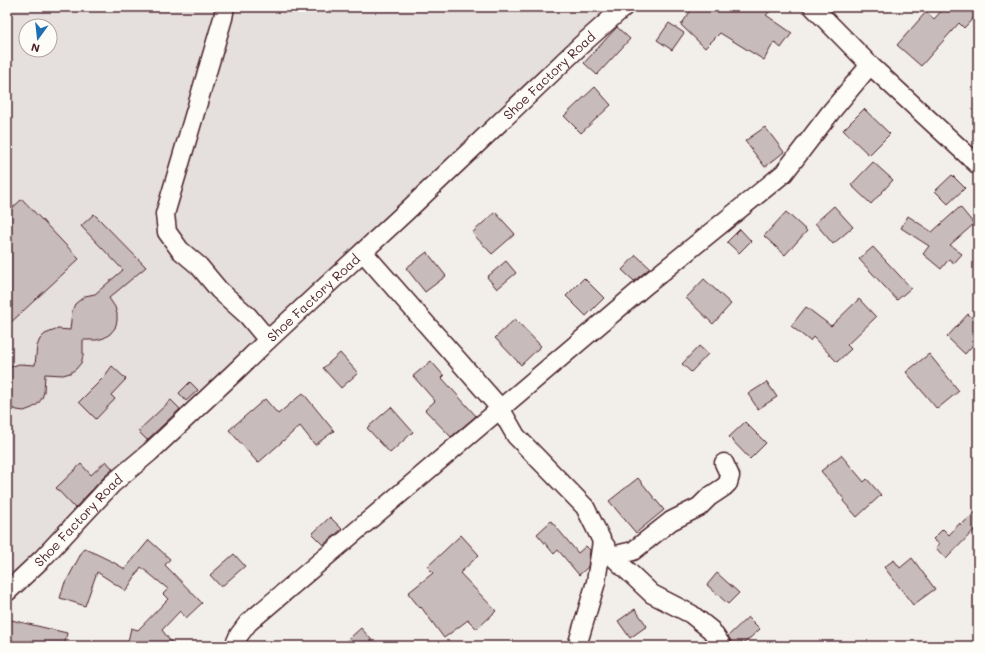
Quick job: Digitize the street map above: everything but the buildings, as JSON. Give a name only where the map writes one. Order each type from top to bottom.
[{"type":"street","points":[[225,7],[221,26],[165,214],[167,232],[180,250],[199,266],[219,290],[248,316],[268,340]]},
{"type":"street","name":"Shoe Factory Road","points":[[7,592],[43,558],[112,484],[150,452],[581,45],[624,7]]},
{"type":"street","points":[[813,7],[870,65],[978,165]]},
{"type":"street","points":[[234,646],[239,635],[248,623],[500,408],[784,173],[830,113],[870,65]]},
{"type":"street","points":[[363,252],[500,408],[516,436],[584,507],[602,541],[612,556],[652,594],[691,614],[711,630],[722,646]]},
{"type":"street","points":[[612,556],[633,551],[672,521],[699,507],[709,497],[724,488],[728,483],[730,476],[724,463]]},
{"type":"street","points":[[578,646],[596,582],[602,541]]},
{"type":"shaded area","points":[[7,7],[620,7],[7,590]]}]
